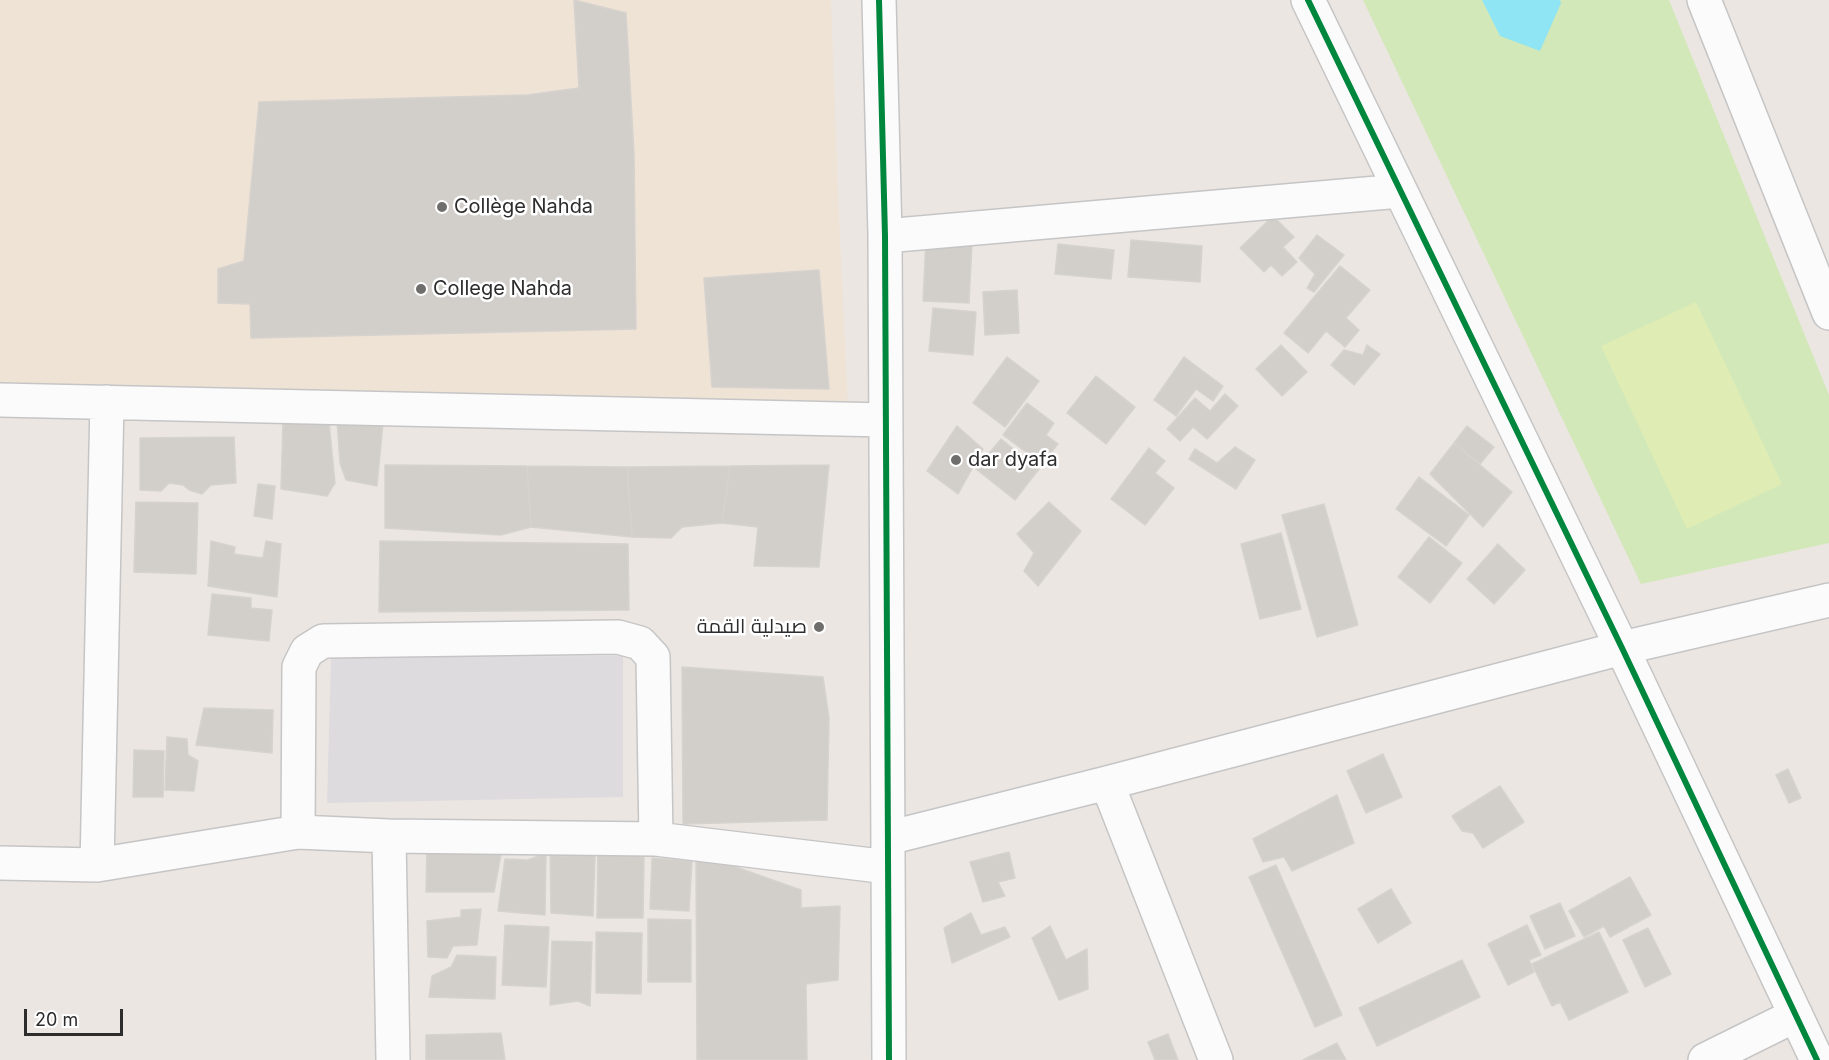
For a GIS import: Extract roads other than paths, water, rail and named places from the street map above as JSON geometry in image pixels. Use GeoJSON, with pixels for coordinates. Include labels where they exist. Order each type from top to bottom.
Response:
{"type":"FeatureCollection","features":[{"type":"Feature","properties":{"kind":"street"},"geometry":{"type":"LineString","coordinates":[[879,0],[885,236],[889,1060]]}},
{"type":"Feature","properties":{"kind":"street"},"geometry":{"type":"LineString","coordinates":[[1308,0],[1622,648],[1817,1060]]}},
{"type":"Feature","properties":{"kind":"street"},"geometry":{"type":"LineString","coordinates":[[1704,0],[1829,313]]}},
{"type":"Feature","properties":{"kind":"street"},"geometry":{"type":"LineString","coordinates":[[885,236],[1400,191]]}},
{"type":"Feature","properties":{"kind":"street"},"geometry":{"type":"LineString","coordinates":[[0,400],[885,420]]}},
{"type":"Feature","properties":{"kind":"street"},"geometry":{"type":"LineString","coordinates":[[97,865],[107,402]]}},
{"type":"Feature","properties":{"kind":"street"},"geometry":{"type":"LineString","coordinates":[[0,863],[97,865],[298,832],[388,836],[656,839],[888,853],[1107,783],[1622,648],[1829,600]]}},
{"type":"Feature","properties":{"kind":"street"},"geometry":{"type":"LineString","coordinates":[[298,832],[299,667],[307,651],[323,641],[618,637],[640,643],[653,657],[656,839]]}},
{"type":"Feature","properties":{"kind":"street"},"geometry":{"type":"LineString","coordinates":[[1107,783],[1216,1060]]}},
{"type":"Feature","properties":{"kind":"street"},"geometry":{"type":"LineString","coordinates":[[388,836],[393,1060]]}},
{"type":"Feature","properties":{"kind":"street"},"geometry":{"type":"LineString","coordinates":[[1705,1060],[1796,1016]]}},
{"type":"Feature","properties":{"kind":"water"},"geometry":{"type":"Polygon","coordinates":[[[1482,0],[1560,0],[1561,3],[1540,51],[1500,36],[1482,0]]]}},
{"type":"Feature","properties":{"kind":"place","name":"Collège Nahda"},"geometry":{"type":"Point","coordinates":[442,207]}},
{"type":"Feature","properties":{"kind":"place","name":"College Nahda"},"geometry":{"type":"Point","coordinates":[421,289]}},
{"type":"Feature","properties":{"kind":"place","name":"dar dyafa"},"geometry":{"type":"Point","coordinates":[956,460]}},
{"type":"Feature","properties":{"kind":"place","name":"صيدلية القمة"},"geometry":{"type":"Point","coordinates":[819,627]}}]}
